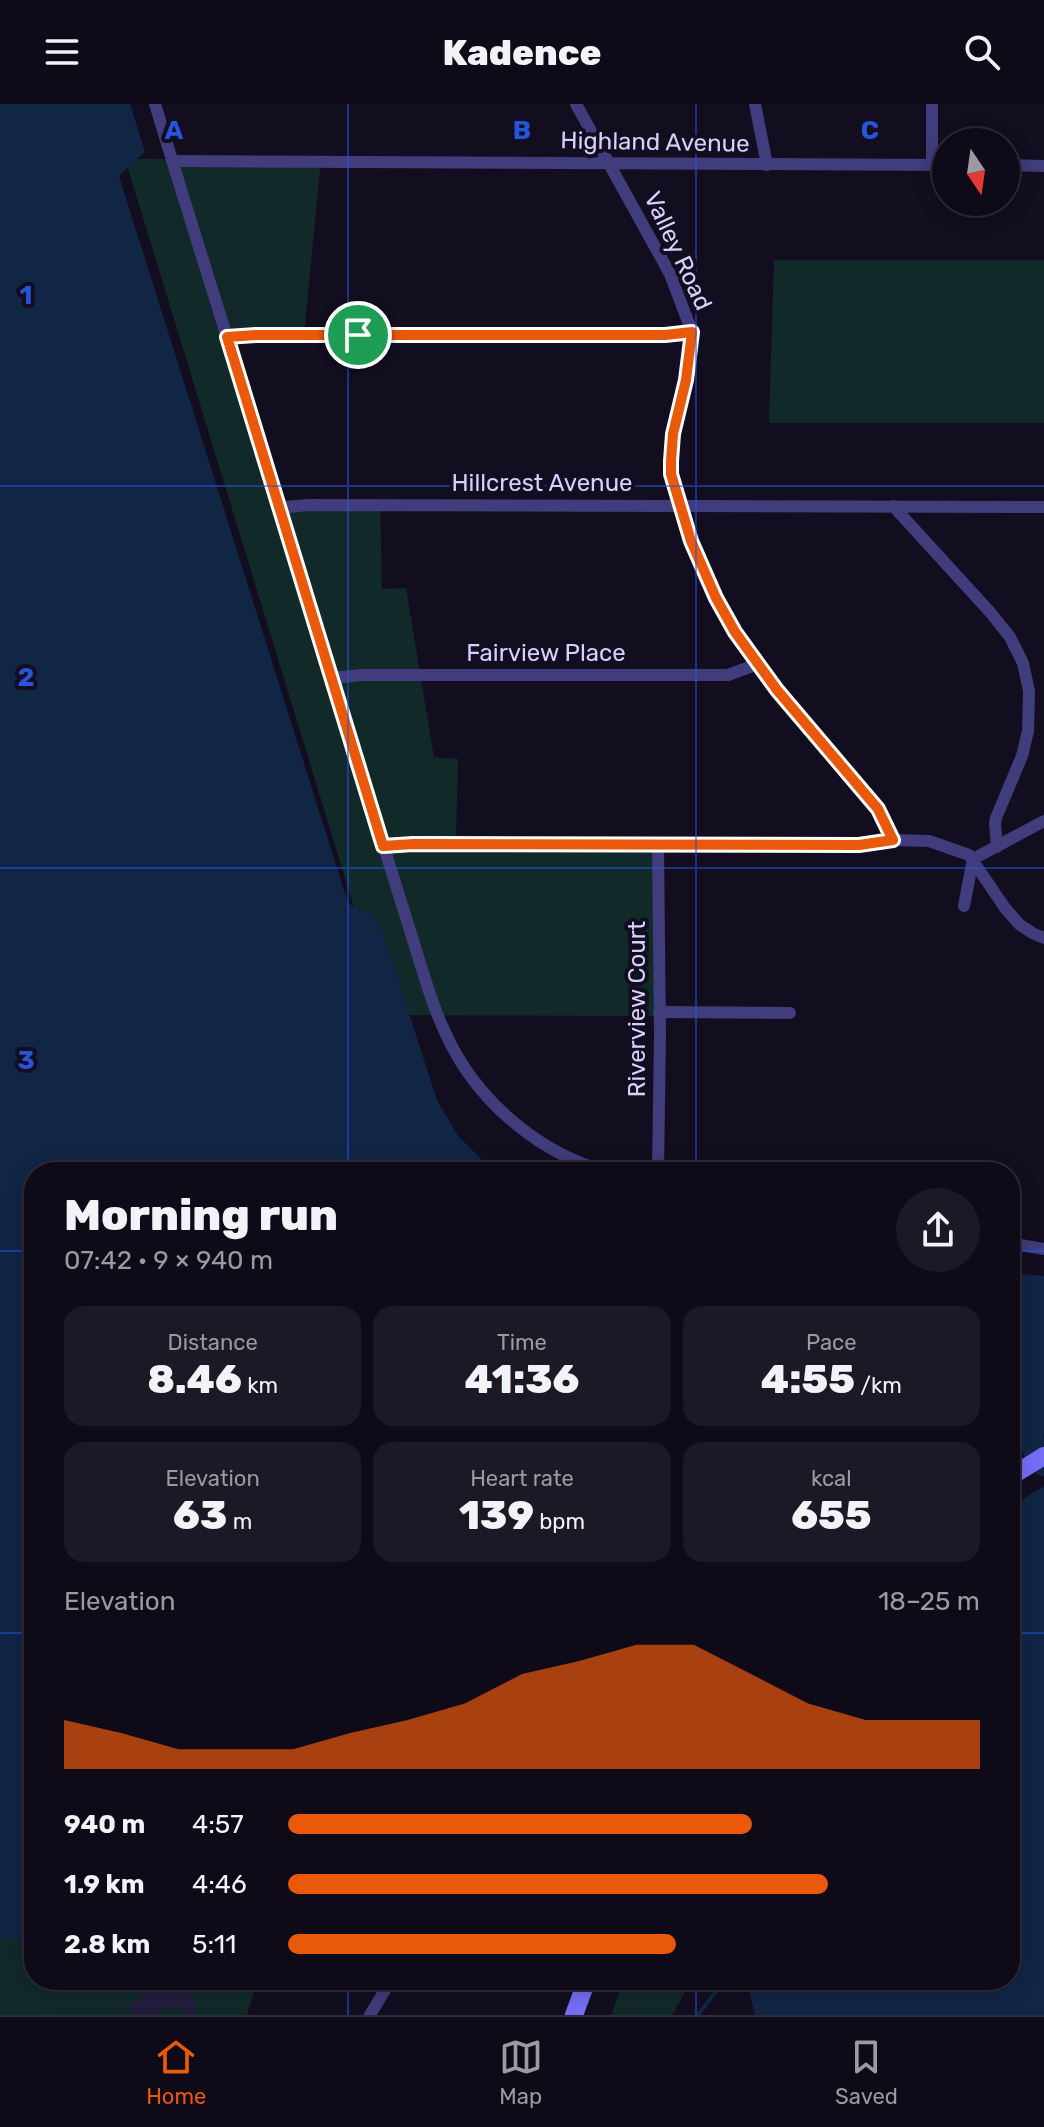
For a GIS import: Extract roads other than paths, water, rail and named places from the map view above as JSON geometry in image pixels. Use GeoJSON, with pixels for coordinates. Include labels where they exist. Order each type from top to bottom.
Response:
{"type":"FeatureCollection","features":[{"type":"Feature","properties":{"kind":"street"},"geometry":{"type":"LineString","coordinates":[[155,104],[436,1014],[465,1069],[497,1106],[535,1138],[579,1162]]}},
{"type":"Feature","properties":{"kind":"street","name":"Valley Road"},"geometry":{"type":"LineString","coordinates":[[576,104],[670,274],[692,332],[671,461],[671,474],[691,541],[735,632],[777,690],[878,809],[893,840]]}},
{"type":"Feature","properties":{"kind":"street"},"geometry":{"type":"LineString","coordinates":[[755,104],[767,165]]}},
{"type":"Feature","properties":{"kind":"street"},"geometry":{"type":"LineString","coordinates":[[932,104],[932,128]]}},
{"type":"Feature","properties":{"kind":"street","name":"Highland Avenue"},"geometry":{"type":"LineString","coordinates":[[172,161],[932,165]]}},
{"type":"Feature","properties":{"kind":"street"},"geometry":{"type":"LineString","coordinates":[[1020,165],[1044,166]]}},
{"type":"Feature","properties":{"kind":"street"},"geometry":{"type":"LineString","coordinates":[[227,337],[665,335],[692,332]]}},
{"type":"Feature","properties":{"kind":"street","name":"Hillcrest Avenue"},"geometry":{"type":"LineString","coordinates":[[280,508],[307,505],[1044,507]]}},
{"type":"Feature","properties":{"kind":"street"},"geometry":{"type":"LineString","coordinates":[[893,506],[990,612],[1010,637],[1023,663],[1029,691],[1028,731],[1022,756],[996,818],[997,847]]}},
{"type":"Feature","properties":{"kind":"street","name":"Fairview Place"},"geometry":{"type":"LineString","coordinates":[[332,678],[362,675],[728,675],[758,664]]}},
{"type":"Feature","properties":{"kind":"street"},"geometry":{"type":"LineString","coordinates":[[973,859],[1044,821]]}},
{"type":"Feature","properties":{"kind":"street"},"geometry":{"type":"LineString","coordinates":[[383,846],[859,845],[893,840],[929,841],[969,855],[1020,925],[1044,938]]}},
{"type":"Feature","properties":{"kind":"street","name":"Riverview Court"},"geometry":{"type":"LineString","coordinates":[[658,845],[658,1162]]}},
{"type":"Feature","properties":{"kind":"street"},"geometry":{"type":"LineString","coordinates":[[964,906],[973,859]]}},
{"type":"Feature","properties":{"kind":"street"},"geometry":{"type":"LineString","coordinates":[[659,1012],[790,1013]]}},
{"type":"Feature","properties":{"kind":"street"},"geometry":{"type":"LineString","coordinates":[[1020,1245],[1044,1249]]}},
{"type":"Feature","properties":{"kind":"street"},"geometry":{"type":"LineString","coordinates":[[370,2015],[385,1990]]}},
{"type":"Feature","properties":{"kind":"street"},"geometry":{"type":"LineString","coordinates":[[574,2015],[583,1990]]}},
{"type":"Feature","properties":{"kind":"water"},"geometry":{"type":"Polygon","coordinates":[[[0,104],[130,104],[145,152],[119,176],[348,903],[372,913],[385,939],[437,1100],[458,1136],[486,1162],[24,1162],[24,1939],[0,1939],[0,104]]]}},
{"type":"Feature","properties":{"kind":"water"},"geometry":{"type":"Polygon","coordinates":[[[1020,1274],[1044,1276],[1044,1435],[1020,1449],[1020,1274]]]}},
{"type":"Feature","properties":{"kind":"water"},"geometry":{"type":"Polygon","coordinates":[[[1044,1486],[1044,2015],[755,2015],[749,1990],[1020,1990],[1020,1501],[1044,1486]]]}},
{"type":"Feature","properties":{"kind":"waterway"},"geometry":{"type":"LineString","coordinates":[[1020,1427],[1044,1463]]}},
{"type":"Feature","properties":{"kind":"waterway"},"geometry":{"type":"LineString","coordinates":[[698,2015],[717,1990]]}}]}
